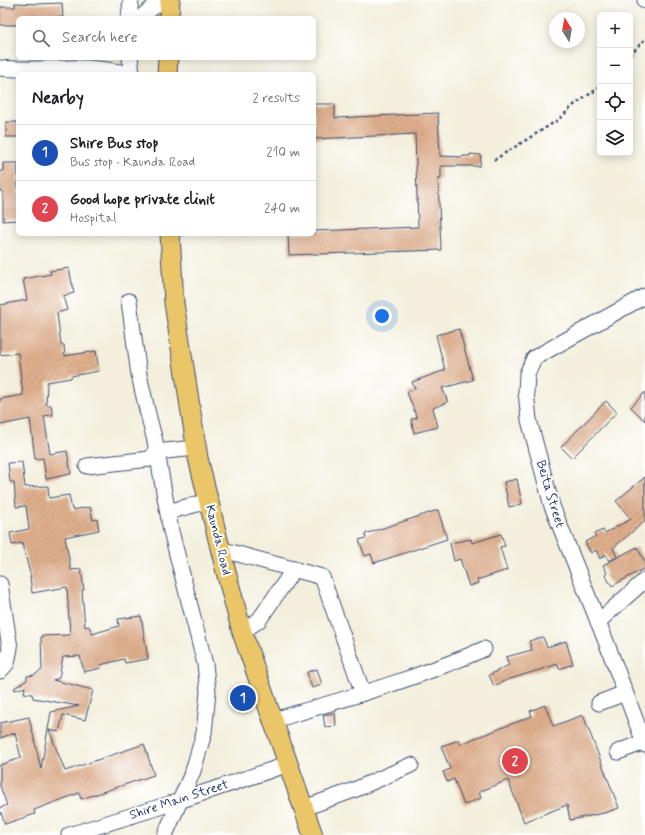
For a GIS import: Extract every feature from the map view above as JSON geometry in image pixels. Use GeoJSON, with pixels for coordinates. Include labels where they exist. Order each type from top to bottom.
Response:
{"type":"FeatureCollection","features":[{"type":"Feature","properties":{"kind":"main road"},"geometry":{"type":"LineString","coordinates":[[169,16],[170,0]]}},
{"type":"Feature","properties":{"kind":"main road"},"geometry":{"type":"LineString","coordinates":[[167,72],[168,60]]}},
{"type":"Feature","properties":{"kind":"main road","name":"Kaunda Road"},"geometry":{"type":"LineString","coordinates":[[170,236],[174,303],[196,448],[208,501],[242,632],[313,835]]}},
{"type":"Feature","properties":{"kind":"street"},"geometry":{"type":"LineString","coordinates":[[130,16],[131,0]]}},
{"type":"Feature","properties":{"kind":"street"},"geometry":{"type":"LineString","coordinates":[[142,16],[162,0]]}},
{"type":"Feature","properties":{"kind":"street"},"geometry":{"type":"LineString","coordinates":[[130,60],[131,72]]}},
{"type":"Feature","properties":{"kind":"street"},"geometry":{"type":"LineString","coordinates":[[0,68],[30,70],[86,68],[120,72]]}},
{"type":"Feature","properties":{"kind":"street","name":"Beita Street"},"geometry":{"type":"LineString","coordinates":[[645,296],[534,358],[527,374],[526,392],[529,420],[552,506],[645,744]]}},
{"type":"Feature","properties":{"kind":"street"},"geometry":{"type":"LineString","coordinates":[[129,301],[139,375],[171,531],[205,664],[208,692],[204,733],[193,771],[179,800],[165,835]]}},
{"type":"Feature","properties":{"kind":"street"},"geometry":{"type":"LineString","coordinates":[[87,466],[150,459],[156,452],[196,448]]}},
{"type":"Feature","properties":{"kind":"street"},"geometry":{"type":"LineString","coordinates":[[168,512],[208,501]]}},
{"type":"Feature","properties":{"kind":"street"},"geometry":{"type":"LineString","coordinates":[[220,549],[322,577],[363,693]]}},
{"type":"Feature","properties":{"kind":"street"},"geometry":{"type":"LineString","coordinates":[[242,632],[259,620],[294,569]]}},
{"type":"Feature","properties":{"kind":"street"},"geometry":{"type":"LineString","coordinates":[[598,622],[645,580]]}},
{"type":"Feature","properties":{"kind":"street"},"geometry":{"type":"LineString","coordinates":[[0,584],[10,648],[7,663],[0,671]]}},
{"type":"Feature","properties":{"kind":"street"},"geometry":{"type":"LineString","coordinates":[[274,720],[363,693],[448,664],[484,649]]}},
{"type":"Feature","properties":{"kind":"street"},"geometry":{"type":"LineString","coordinates":[[599,703],[625,692]]}},
{"type":"Feature","properties":{"kind":"street"},"geometry":{"type":"LineString","coordinates":[[618,752],[645,744]]}},
{"type":"Feature","properties":{"kind":"street","name":"Shire Main Street"},"geometry":{"type":"LineString","coordinates":[[69,835],[289,764]]}},
{"type":"Feature","properties":{"kind":"street"},"geometry":{"type":"LineString","coordinates":[[304,808],[354,790],[411,765]]}},
{"type":"Feature","properties":{"kind":"path"},"geometry":{"type":"LineString","coordinates":[[633,52],[645,39]]}},
{"type":"Feature","properties":{"kind":"path"},"geometry":{"type":"LineString","coordinates":[[494,160],[558,120],[574,105],[597,89]]}},
{"type":"Feature","properties":{"kind":"building"},"geometry":{"type":"Polygon","coordinates":[[[15,3],[62,3],[63,16],[16,16],[16,25],[0,25],[0,7],[15,7],[15,3]]]}},
{"type":"Feature","properties":{"kind":"building"},"geometry":{"type":"Polygon","coordinates":[[[316,104],[335,104],[335,118],[438,113],[440,156],[463,157],[470,156],[470,154],[481,155],[480,166],[441,166],[441,179],[438,179],[441,250],[289,255],[288,236],[316,236],[316,231],[418,227],[415,134],[316,139],[316,104]]]}},
{"type":"Feature","properties":{"kind":"building"},"geometry":{"type":"Polygon","coordinates":[[[6,122],[16,122],[16,137],[6,137],[6,122]]]}},
{"type":"Feature","properties":{"kind":"building"},"geometry":{"type":"Polygon","coordinates":[[[3,163],[16,163],[16,220],[3,221],[3,191],[0,191],[0,171],[3,171],[3,163]]]}},
{"type":"Feature","properties":{"kind":"building"},"geometry":{"type":"Polygon","coordinates":[[[69,268],[74,293],[63,296],[67,310],[57,313],[61,345],[64,345],[65,356],[96,351],[99,371],[47,382],[46,405],[51,405],[53,415],[44,416],[50,454],[67,451],[71,474],[46,479],[43,458],[35,459],[30,419],[0,425],[0,399],[23,395],[18,353],[0,355],[0,305],[27,300],[23,279],[51,274],[50,271],[69,268]]]}},
{"type":"Feature","properties":{"kind":"building"},"geometry":{"type":"Polygon","coordinates":[[[459,329],[473,380],[442,388],[448,402],[433,408],[438,427],[414,433],[411,419],[417,418],[407,392],[415,389],[412,382],[445,370],[436,335],[459,329]]]}},
{"type":"Feature","properties":{"kind":"building"},"geometry":{"type":"Polygon","coordinates":[[[645,392],[645,421],[631,407],[645,392]]]}},
{"type":"Feature","properties":{"kind":"building"},"geometry":{"type":"Polygon","coordinates":[[[606,401],[617,412],[572,458],[561,447],[606,401]]]}},
{"type":"Feature","properties":{"kind":"building"},"geometry":{"type":"Polygon","coordinates":[[[22,462],[25,487],[48,486],[49,498],[69,495],[72,510],[90,507],[93,520],[97,519],[99,530],[65,537],[71,570],[81,569],[84,590],[82,590],[85,627],[89,626],[92,634],[119,626],[118,619],[141,616],[148,659],[125,663],[124,659],[100,665],[101,668],[84,672],[80,656],[63,657],[59,678],[53,680],[93,690],[85,720],[63,715],[59,732],[49,730],[65,771],[144,744],[154,775],[81,799],[79,793],[34,810],[35,814],[5,824],[0,810],[0,808],[7,805],[0,786],[0,765],[21,758],[15,733],[0,738],[0,723],[29,717],[41,769],[51,712],[79,706],[33,698],[32,694],[24,693],[25,687],[15,690],[14,688],[27,680],[27,676],[34,675],[42,670],[41,636],[70,635],[67,587],[32,593],[31,577],[22,543],[12,545],[10,533],[29,529],[26,506],[16,507],[14,482],[10,482],[8,463],[22,462]]]}},
{"type":"Feature","properties":{"kind":"building"},"geometry":{"type":"Polygon","coordinates":[[[645,477],[645,521],[613,548],[617,557],[609,561],[605,554],[600,559],[596,550],[591,553],[585,542],[596,536],[594,534],[603,530],[605,533],[631,519],[616,501],[645,477]]]}},
{"type":"Feature","properties":{"kind":"building"},"geometry":{"type":"Polygon","coordinates":[[[517,479],[522,504],[509,507],[504,482],[517,479]]]}},
{"type":"Feature","properties":{"kind":"building"},"geometry":{"type":"Polygon","coordinates":[[[438,510],[447,539],[374,563],[371,554],[365,556],[359,540],[366,538],[365,534],[438,510]]]}},
{"type":"Feature","properties":{"kind":"building"},"geometry":{"type":"Polygon","coordinates":[[[501,534],[505,546],[500,547],[507,570],[477,580],[478,583],[469,586],[460,559],[454,561],[450,543],[471,539],[472,543],[501,534]]]}},
{"type":"Feature","properties":{"kind":"building"},"geometry":{"type":"Polygon","coordinates":[[[637,547],[645,562],[645,568],[612,586],[605,575],[607,573],[603,565],[637,547]]]}},
{"type":"Feature","properties":{"kind":"building"},"geometry":{"type":"Polygon","coordinates":[[[543,637],[547,647],[566,641],[573,664],[559,669],[558,664],[507,680],[494,686],[489,675],[509,665],[506,657],[532,650],[529,641],[543,637]]]}},
{"type":"Feature","properties":{"kind":"building"},"geometry":{"type":"Polygon","coordinates":[[[317,669],[322,685],[312,688],[307,672],[317,669]]]}},
{"type":"Feature","properties":{"kind":"building"},"geometry":{"type":"Polygon","coordinates":[[[545,705],[553,726],[583,715],[619,808],[604,813],[570,820],[567,805],[524,822],[508,780],[479,792],[481,798],[464,805],[454,779],[447,782],[443,772],[450,769],[441,746],[459,740],[460,744],[532,716],[530,711],[545,705]]]}},
{"type":"Feature","properties":{"kind":"building"},"geometry":{"type":"Polygon","coordinates":[[[335,713],[336,726],[325,727],[323,715],[335,713]]]}},
{"type":"Feature","properties":{"kind":"place","name":"Shire Bus stop"},"geometry":{"type":"Point","coordinates":[243,698]}},
{"type":"Feature","properties":{"kind":"place","name":"Good hope private clinit"},"geometry":{"type":"Point","coordinates":[515,761]}}]}
